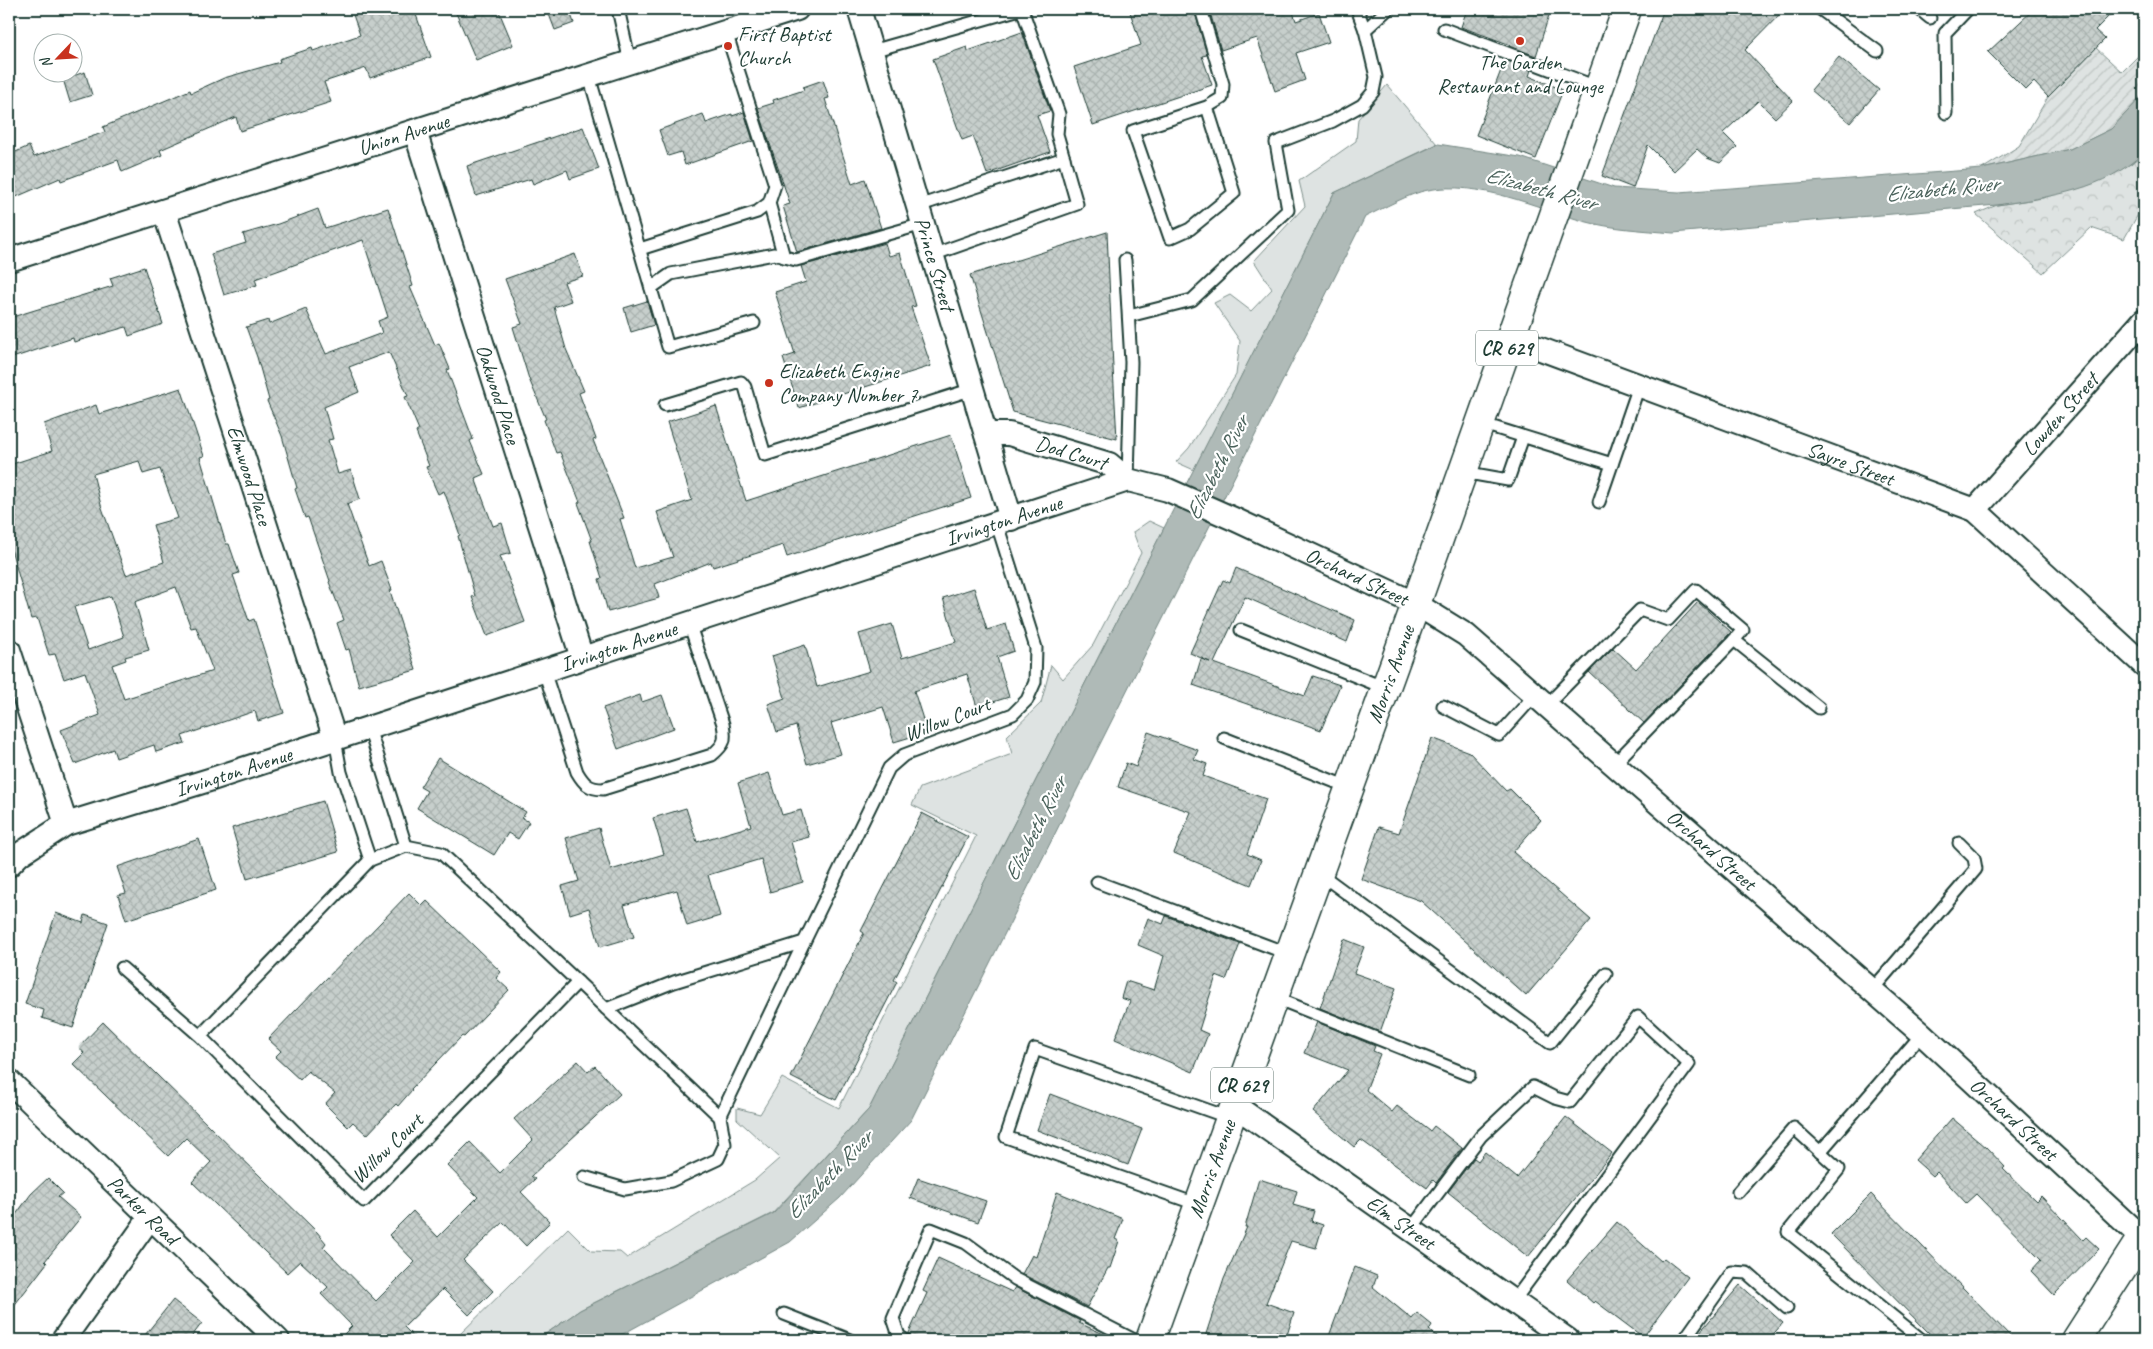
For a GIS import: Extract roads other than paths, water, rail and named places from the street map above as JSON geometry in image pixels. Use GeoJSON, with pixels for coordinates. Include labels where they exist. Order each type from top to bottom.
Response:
{"type":"FeatureCollection","features":[{"type":"Feature","properties":{"kind":"main road","name":"Morris Avenue"},"geometry":{"type":"LineString","coordinates":[[1150,1340],[1348,787],[1416,604],[1627,9]]}},
{"type":"Feature","properties":{"kind":"main road"},"geometry":{"type":"LineString","coordinates":[[2076,1340],[2144,1238]]}},
{"type":"Feature","properties":{"kind":"street","name":"Union Avenue"},"geometry":{"type":"LineString","coordinates":[[9,260],[726,32],[754,15],[797,9]]}},
{"type":"Feature","properties":{"kind":"street","name":"Prince Street"},"geometry":{"type":"LineString","coordinates":[[859,9],[986,434],[1004,522]]}},
{"type":"Feature","properties":{"kind":"street","name":"Oakwood Place"},"geometry":{"type":"LineString","coordinates":[[415,131],[582,658]]}},
{"type":"Feature","properties":{"kind":"street","name":"Elmwood Place"},"geometry":{"type":"LineString","coordinates":[[164,210],[335,739]]}},
{"type":"Feature","properties":{"kind":"street","name":"Lowden Street"},"geometry":{"type":"LineString","coordinates":[[1975,510],[2144,320]]}},
{"type":"Feature","properties":{"kind":"street","name":"Sayre Street"},"geometry":{"type":"LineString","coordinates":[[1511,338],[1975,510],[2144,665]]}},
{"type":"Feature","properties":{"kind":"street","name":"Dod Court"},"geometry":{"type":"LineString","coordinates":[[986,434],[1009,434],[1109,464],[1128,480]]}},
{"type":"Feature","properties":{"kind":"street","name":"Irvington Avenue"},"geometry":{"type":"LineString","coordinates":[[9,865],[20,854],[66,824],[369,728],[1128,480]]}},
{"type":"Feature","properties":{"kind":"street","name":"Orchard Street"},"geometry":{"type":"LineString","coordinates":[[1128,480],[1168,490],[1236,520],[1416,604],[1466,634],[1922,1034],[2144,1238]]}},
{"type":"Feature","properties":{"kind":"street"},"geometry":{"type":"LineString","coordinates":[[9,650],[66,824]]}},
{"type":"Feature","properties":{"kind":"street","name":"Parker Road"},"geometry":{"type":"LineString","coordinates":[[9,1081],[278,1340]]}},
{"type":"Feature","properties":{"kind":"street","name":"Elm Street"},"geometry":{"type":"LineString","coordinates":[[1232,1111],[1411,1230],[1568,1340]]}},
{"type":"Feature","properties":{"kind":"street"},"geometry":{"type":"LineString","coordinates":[[62,1340],[150,1218]]}},
{"type":"Feature","properties":{"kind":"lane"},"geometry":{"type":"LineString","coordinates":[[618,9],[630,62]]}},
{"type":"Feature","properties":{"kind":"lane"},"geometry":{"type":"LineString","coordinates":[[872,51],[1021,9],[1059,114],[1057,134],[1077,204],[932,255]]}},
{"type":"Feature","properties":{"kind":"lane"},"geometry":{"type":"LineString","coordinates":[[1201,9],[1223,84],[1222,98],[1207,107],[1133,131],[1170,238],[1190,229],[1234,193],[1207,107]]}},
{"type":"Feature","properties":{"kind":"lane"},"geometry":{"type":"LineString","coordinates":[[1128,316],[1192,300],[1288,210],[1276,143],[1333,121],[1362,106],[1373,92],[1376,78],[1365,30],[1357,9]]}},
{"type":"Feature","properties":{"kind":"lane"},"geometry":{"type":"LineString","coordinates":[[1365,30],[1388,9]]}},
{"type":"Feature","properties":{"kind":"lane"},"geometry":{"type":"LineString","coordinates":[[1820,9],[1876,51]]}},
{"type":"Feature","properties":{"kind":"lane"},"geometry":{"type":"LineString","coordinates":[[1919,9],[1930,18]]}},
{"type":"Feature","properties":{"kind":"lane"},"geometry":{"type":"LineString","coordinates":[[1946,113],[1945,33],[1968,9]]}},
{"type":"Feature","properties":{"kind":"lane"},"geometry":{"type":"LineString","coordinates":[[1444,29],[1599,88]]}},
{"type":"Feature","properties":{"kind":"lane"},"geometry":{"type":"LineString","coordinates":[[640,249],[757,212],[769,204],[776,185],[726,32]]}},
{"type":"Feature","properties":{"kind":"lane"},"geometry":{"type":"LineString","coordinates":[[589,76],[668,347],[754,323]]}},
{"type":"Feature","properties":{"kind":"lane"},"geometry":{"type":"LineString","coordinates":[[651,288],[671,274],[774,254],[796,260],[921,215],[1064,158]]}},
{"type":"Feature","properties":{"kind":"lane"},"geometry":{"type":"LineString","coordinates":[[769,204],[784,256]]}},
{"type":"Feature","properties":{"kind":"lane"},"geometry":{"type":"LineString","coordinates":[[1126,260],[1131,362],[1128,480]]}},
{"type":"Feature","properties":{"kind":"lane"},"geometry":{"type":"LineString","coordinates":[[665,405],[741,382],[745,386],[765,456],[973,389]]}},
{"type":"Feature","properties":{"kind":"lane"},"geometry":{"type":"LineString","coordinates":[[1600,502],[1639,386]]}},
{"type":"Feature","properties":{"kind":"lane"},"geometry":{"type":"LineString","coordinates":[[1480,423],[1612,464]]}},
{"type":"Feature","properties":{"kind":"lane"},"geometry":{"type":"LineString","coordinates":[[1463,472],[1508,480],[1523,437]]}},
{"type":"Feature","properties":{"kind":"lane","name":"Willow Court"},"geometry":{"type":"LineString","coordinates":[[720,1117],[889,768],[904,755],[1014,714],[1027,700],[1035,682],[1036,648],[1004,522]]}},
{"type":"Feature","properties":{"kind":"lane"},"geometry":{"type":"LineString","coordinates":[[1443,706],[1499,735],[1541,700],[1640,610],[1668,620],[1696,590],[1743,630],[1614,764]]}},
{"type":"Feature","properties":{"kind":"lane"},"geometry":{"type":"LineString","coordinates":[[544,670],[576,772],[584,784],[593,789],[603,788],[712,754],[721,748],[726,737],[689,623]]}},
{"type":"Feature","properties":{"kind":"lane"},"geometry":{"type":"LineString","coordinates":[[1241,630],[1385,688]]}},
{"type":"Feature","properties":{"kind":"lane"},"geometry":{"type":"LineString","coordinates":[[1734,640],[1819,708]]}},
{"type":"Feature","properties":{"kind":"lane"},"geometry":{"type":"LineString","coordinates":[[369,728],[406,846]]}},
{"type":"Feature","properties":{"kind":"lane"},"geometry":{"type":"LineString","coordinates":[[1224,738],[1348,787]]}},
{"type":"Feature","properties":{"kind":"lane"},"geometry":{"type":"LineString","coordinates":[[335,739],[341,772],[370,860]]}},
{"type":"Feature","properties":{"kind":"lane"},"geometry":{"type":"LineString","coordinates":[[1872,990],[1976,869],[1974,858],[1958,843]]}},
{"type":"Feature","properties":{"kind":"lane"},"geometry":{"type":"LineString","coordinates":[[200,1036],[370,860],[406,846],[442,853],[720,1117],[725,1144],[718,1159],[671,1181],[625,1189],[584,1177]]}},
{"type":"Feature","properties":{"kind":"lane"},"geometry":{"type":"LineString","coordinates":[[1318,873],[1550,1043],[1606,974]]}},
{"type":"Feature","properties":{"kind":"lane"},"geometry":{"type":"LineString","coordinates":[[1097,882],[1288,954]]}},
{"type":"Feature","properties":{"kind":"lane"},"geometry":{"type":"LineString","coordinates":[[606,1009],[674,982],[804,942]]}},
{"type":"Feature","properties":{"kind":"lane","name":"Willow Court"},"geometry":{"type":"LineString","coordinates":[[122,968],[200,1036],[364,1201],[578,982]]}},
{"type":"Feature","properties":{"kind":"lane"},"geometry":{"type":"LineString","coordinates":[[1273,997],[1469,1075]]}},
{"type":"Feature","properties":{"kind":"lane"},"geometry":{"type":"LineString","coordinates":[[1411,1230],[1481,1136],[1533,1086],[1555,1098],[1570,1102],[1638,1017],[1689,1064],[1513,1302]]}},
{"type":"Feature","properties":{"kind":"lane"},"geometry":{"type":"LineString","coordinates":[[1820,1152],[1922,1034]]}},
{"type":"Feature","properties":{"kind":"lane"},"geometry":{"type":"LineString","coordinates":[[1199,1205],[1006,1137],[1035,1049],[1232,1111]]}},
{"type":"Feature","properties":{"kind":"lane"},"geometry":{"type":"LineString","coordinates":[[1738,1192],[1794,1128],[1840,1169],[1788,1232],[1922,1340]]}},
{"type":"Feature","properties":{"kind":"lane"},"geometry":{"type":"LineString","coordinates":[[906,1340],[899,1336],[893,1318],[931,1229],[966,1243],[1014,1279],[1134,1340]]}},
{"type":"Feature","properties":{"kind":"lane"},"geometry":{"type":"LineString","coordinates":[[1684,1340],[1732,1272],[1747,1274],[1787,1308]]}},
{"type":"Feature","properties":{"kind":"lane"},"geometry":{"type":"LineString","coordinates":[[784,1314],[850,1340]]}},
{"type":"Feature","properties":{"kind":"water","name":"Elizabeth River"},"geometry":{"type":"Polygon","coordinates":[[[2144,94],[2144,152],[2129,165],[2112,175],[2076,190],[2017,202],[1673,233],[1594,224],[1506,196],[1467,189],[1447,188],[1413,194],[1365,217],[911,1120],[840,1198],[790,1242],[612,1340],[537,1340],[580,1310],[774,1213],[869,1109],[1334,193],[1438,144],[1520,157],[1614,188],[1679,192],[1982,169],[2070,149],[2111,129],[2144,94]]]}},
{"type":"Feature","properties":{"kind":"place","name":"The Garden Restaurant and Lounge"},"geometry":{"type":"Point","coordinates":[1520,41]}},
{"type":"Feature","properties":{"kind":"place","name":"First Baptist Church"},"geometry":{"type":"Point","coordinates":[728,46]}},
{"type":"Feature","properties":{"kind":"place","name":"Elizabeth Engine Company Number 7"},"geometry":{"type":"Point","coordinates":[769,383]}}]}
